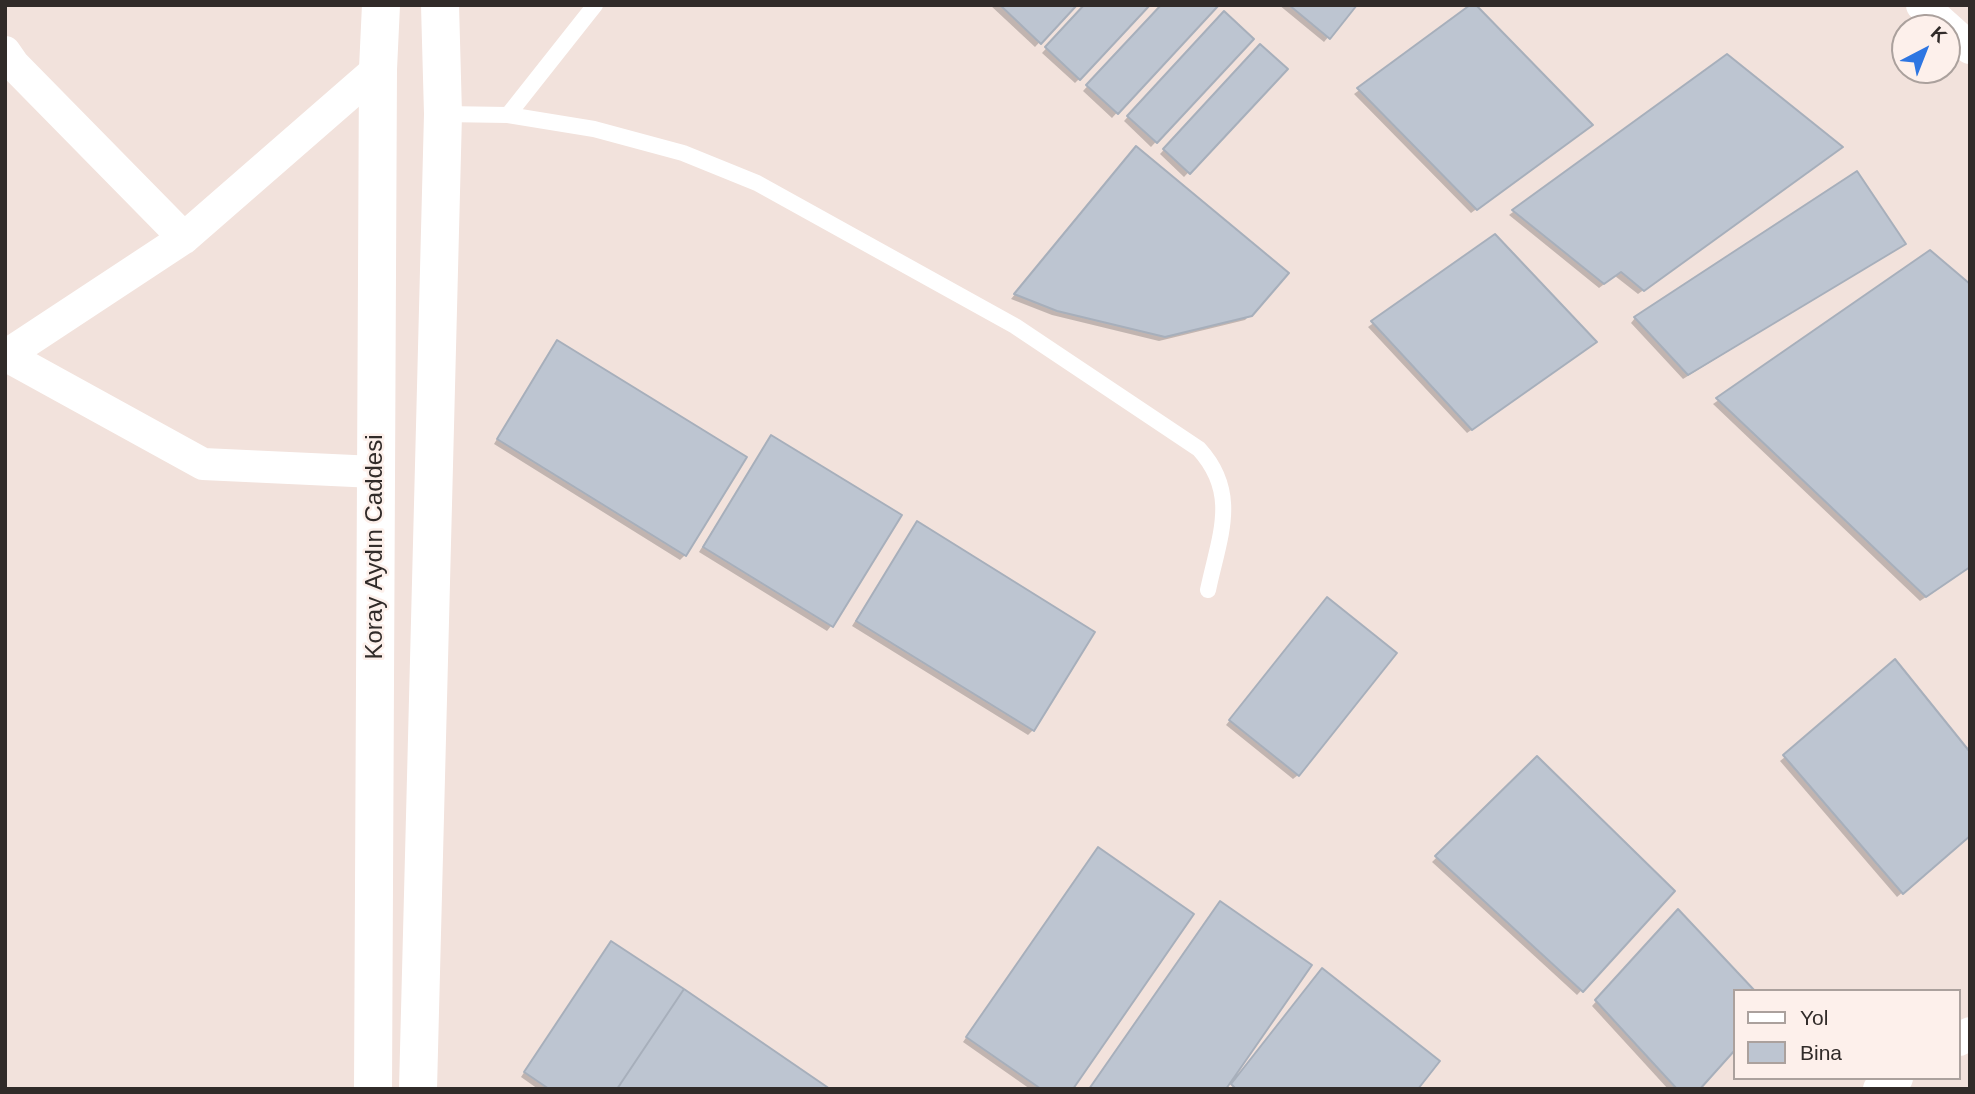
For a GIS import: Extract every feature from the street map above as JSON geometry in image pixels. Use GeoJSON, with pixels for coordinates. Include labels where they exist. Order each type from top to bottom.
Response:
{"type":"FeatureCollection","features":[{"type":"Feature","properties":{"kind":"main road","name":"Koray Aydın Caddesi"},"geometry":{"type":"LineString","coordinates":[[373,1089],[375,472],[378,69],[381,5]]}},
{"type":"Feature","properties":{"kind":"main road"},"geometry":{"type":"LineString","coordinates":[[418,1089],[443,114],[440,5]]}},
{"type":"Feature","properties":{"kind":"street"},"geometry":{"type":"LineString","coordinates":[[1922,5],[1970,48]]}},
{"type":"Feature","properties":{"kind":"street"},"geometry":{"type":"LineString","coordinates":[[5,52],[14,65],[184,238]]}},
{"type":"Feature","properties":{"kind":"street"},"geometry":{"type":"LineString","coordinates":[[375,472],[203,464],[6,355],[184,238],[378,69]]}},
{"type":"Feature","properties":{"kind":"lane"},"geometry":{"type":"LineString","coordinates":[[508,115],[596,5]]}},
{"type":"Feature","properties":{"kind":"lane"},"geometry":{"type":"LineString","coordinates":[[443,114],[508,115],[594,129],[683,153],[757,183],[1015,326],[1199,449],[1211,462],[1224,495],[1224,511],[1208,590]]}},
{"type":"Feature","properties":{"kind":"building"},"geometry":{"type":"Polygon","coordinates":[[[1000,5],[1077,5],[1041,44],[1000,5]]]}},
{"type":"Feature","properties":{"kind":"building"},"geometry":{"type":"Polygon","coordinates":[[[1084,5],[1150,5],[1080,80],[1045,47],[1084,5]]]}},
{"type":"Feature","properties":{"kind":"building"},"geometry":{"type":"Polygon","coordinates":[[[1161,5],[1219,5],[1118,114],[1086,85],[1161,5]]]}},
{"type":"Feature","properties":{"kind":"building"},"geometry":{"type":"Polygon","coordinates":[[[1289,5],[1357,5],[1330,39],[1289,5]]]}},
{"type":"Feature","properties":{"kind":"building"},"geometry":{"type":"Polygon","coordinates":[[[1470,5],[1476,5],[1593,125],[1477,210],[1357,88],[1470,5]]]}},
{"type":"Feature","properties":{"kind":"building"},"geometry":{"type":"Polygon","coordinates":[[[1224,11],[1254,39],[1157,143],[1127,116],[1224,11]]]}},
{"type":"Feature","properties":{"kind":"building"},"geometry":{"type":"Polygon","coordinates":[[[1260,44],[1288,69],[1190,174],[1163,149],[1260,44]]]}},
{"type":"Feature","properties":{"kind":"building"},"geometry":{"type":"Polygon","coordinates":[[[1727,54],[1843,147],[1644,291],[1621,272],[1604,284],[1512,210],[1727,54]]]}},
{"type":"Feature","properties":{"kind":"building"},"geometry":{"type":"Polygon","coordinates":[[[1136,146],[1289,273],[1252,316],[1165,337],[1057,311],[1014,294],[1136,146]]]}},
{"type":"Feature","properties":{"kind":"building"},"geometry":{"type":"Polygon","coordinates":[[[1857,171],[1906,244],[1688,375],[1634,317],[1857,171]]]}},
{"type":"Feature","properties":{"kind":"building"},"geometry":{"type":"Polygon","coordinates":[[[1495,234],[1597,342],[1472,430],[1371,321],[1495,234]]]}},
{"type":"Feature","properties":{"kind":"building"},"geometry":{"type":"Polygon","coordinates":[[[1930,250],[1970,284],[1970,567],[1926,597],[1716,398],[1930,250]]]}},
{"type":"Feature","properties":{"kind":"building"},"geometry":{"type":"Polygon","coordinates":[[[557,340],[747,457],[686,556],[497,439],[557,340]]]}},
{"type":"Feature","properties":{"kind":"building"},"geometry":{"type":"Polygon","coordinates":[[[771,435],[902,515],[833,627],[703,547],[771,435]]]}},
{"type":"Feature","properties":{"kind":"building"},"geometry":{"type":"Polygon","coordinates":[[[917,521],[1095,632],[1034,731],[856,621],[917,521]]]}},
{"type":"Feature","properties":{"kind":"building"},"geometry":{"type":"Polygon","coordinates":[[[1327,597],[1397,653],[1299,776],[1229,720],[1327,597]]]}},
{"type":"Feature","properties":{"kind":"building"},"geometry":{"type":"Polygon","coordinates":[[[1895,659],[1970,752],[1970,836],[1903,894],[1783,755],[1895,659]]]}},
{"type":"Feature","properties":{"kind":"building"},"geometry":{"type":"Polygon","coordinates":[[[1537,756],[1675,891],[1583,992],[1435,856],[1537,756]]]}},
{"type":"Feature","properties":{"kind":"building"},"geometry":{"type":"Polygon","coordinates":[[[1098,847],[1194,914],[1073,1089],[1041,1089],[966,1037],[1098,847]]]}},
{"type":"Feature","properties":{"kind":"building"},"geometry":{"type":"Polygon","coordinates":[[[1220,901],[1312,965],[1226,1089],[1089,1089],[1220,901]]]}},
{"type":"Feature","properties":{"kind":"building"},"geometry":{"type":"Polygon","coordinates":[[[1678,909],[1753,989],[1734,989],[1734,1051],[1700,1089],[1677,1089],[1595,1000],[1678,909]]]}},
{"type":"Feature","properties":{"kind":"building"},"geometry":{"type":"Polygon","coordinates":[[[611,941],[684,989],[617,1089],[549,1089],[524,1072],[611,941]]]}},
{"type":"Feature","properties":{"kind":"building"},"geometry":{"type":"Polygon","coordinates":[[[1322,968],[1440,1061],[1418,1089],[1236,1089],[1231,1084],[1322,968]]]}},
{"type":"Feature","properties":{"kind":"building"},"geometry":{"type":"Polygon","coordinates":[[[684,989],[830,1089],[617,1089],[684,989]]]}}]}
